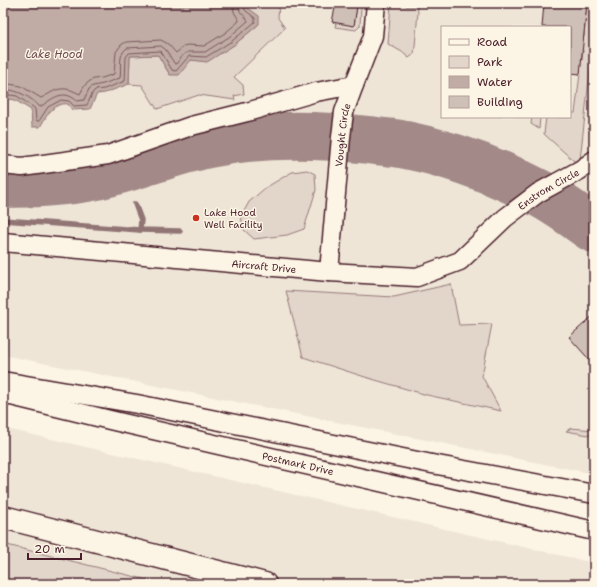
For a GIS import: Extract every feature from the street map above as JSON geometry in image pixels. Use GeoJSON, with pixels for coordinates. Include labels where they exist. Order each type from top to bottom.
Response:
{"type":"FeatureCollection","features":[{"type":"Feature","properties":{"kind":"main road"},"geometry":{"type":"LineString","coordinates":[[3,517],[265,584]]}},
{"type":"Feature","properties":{"kind":"main road"},"geometry":{"type":"LineString","coordinates":[[124,548],[215,584]]}},
{"type":"Feature","properties":{"kind":"street","name":"Vought Circle"},"geometry":{"type":"LineString","coordinates":[[329,272],[344,112],[373,36],[376,3]]}},
{"type":"Feature","properties":{"kind":"street"},"geometry":{"type":"LineString","coordinates":[[3,165],[22,167],[108,155],[191,126],[316,92],[354,85]]}},
{"type":"Feature","properties":{"kind":"street","name":"Enstrom Circle"},"geometry":{"type":"LineString","coordinates":[[505,218],[538,193],[580,170],[594,160]]}},
{"type":"Feature","properties":{"kind":"street","name":"Aircraft Drive"},"geometry":{"type":"LineString","coordinates":[[3,242],[329,272],[417,277],[460,261],[505,218]]}},
{"type":"Feature","properties":{"kind":"street"},"geometry":{"type":"LineString","coordinates":[[3,382],[137,404],[432,464],[594,494]]}},
{"type":"Feature","properties":{"kind":"street","name":"Postmark Drive"},"geometry":{"type":"LineString","coordinates":[[3,394],[114,421],[594,531]]}},
{"type":"Feature","properties":{"kind":"shaded area"},"geometry":{"type":"Polygon","coordinates":[[[3,3],[594,3],[594,474],[3,355],[3,3]]]}},
{"type":"Feature","properties":{"kind":"shaded area"},"geometry":{"type":"Polygon","coordinates":[[[3,428],[594,563],[594,584],[3,584],[3,428]]]}},
{"type":"Feature","properties":{"kind":"green space"},"geometry":{"type":"Polygon","coordinates":[[[248,3],[279,3],[278,18],[285,28],[234,77],[243,85],[244,94],[234,96],[235,100],[199,95],[157,109],[142,85],[129,84],[130,56],[158,55],[170,75],[191,60],[207,61],[234,45],[259,24],[248,8],[248,3]]]}},
{"type":"Feature","properties":{"kind":"green space"},"geometry":{"type":"Polygon","coordinates":[[[339,3],[361,3],[360,26],[356,30],[335,27],[336,22],[354,25],[357,6],[339,3]]]}},
{"type":"Feature","properties":{"kind":"green space"},"geometry":{"type":"Polygon","coordinates":[[[391,3],[406,3],[406,6],[417,6],[418,12],[414,54],[409,58],[388,44],[391,3]]]}},
{"type":"Feature","properties":{"kind":"green space"},"geometry":{"type":"Polygon","coordinates":[[[587,3],[594,3],[594,35],[580,160],[578,162],[574,161],[544,134],[546,118],[571,118],[571,113],[575,113],[583,50],[571,49],[571,36],[584,37],[587,3]]]}},
{"type":"Feature","properties":{"kind":"green space"},"geometry":{"type":"Polygon","coordinates":[[[532,118],[540,118],[539,129],[531,124],[532,118]]]}},
{"type":"Feature","properties":{"kind":"green space"},"geometry":{"type":"Polygon","coordinates":[[[307,170],[315,174],[316,190],[304,229],[287,235],[254,239],[244,230],[241,217],[249,202],[265,188],[292,172],[307,170]]]}},
{"type":"Feature","properties":{"kind":"green space"},"geometry":{"type":"Polygon","coordinates":[[[451,284],[459,325],[492,324],[482,376],[501,411],[427,395],[303,357],[286,291],[394,297],[451,284]]]}},
{"type":"Feature","properties":{"kind":"green space"},"geometry":{"type":"Polygon","coordinates":[[[571,428],[594,430],[594,436],[566,431],[571,428]]]}},
{"type":"Feature","properties":{"kind":"green space"},"geometry":{"type":"Polygon","coordinates":[[[3,544],[144,579],[163,584],[3,584],[3,544]]]}},
{"type":"Feature","properties":{"kind":"water","name":"Lake Hood"},"geometry":{"type":"Polygon","coordinates":[[[3,3],[248,3],[248,8],[259,16],[259,24],[234,45],[207,62],[191,60],[179,75],[170,75],[158,55],[130,56],[129,84],[105,93],[97,94],[90,109],[72,110],[68,104],[58,105],[51,111],[40,127],[32,127],[31,110],[15,100],[3,98],[3,3]]]}},
{"type":"Feature","properties":{"kind":"building"},"geometry":{"type":"Polygon","coordinates":[[[336,3],[357,6],[354,26],[332,22],[336,3]]]}},
{"type":"Feature","properties":{"kind":"building"},"geometry":{"type":"Polygon","coordinates":[[[544,3],[587,3],[580,74],[571,73],[571,26],[542,26],[544,3]]]}},
{"type":"Feature","properties":{"kind":"building"},"geometry":{"type":"Polygon","coordinates":[[[594,315],[594,365],[569,337],[594,315]]]}},
{"type":"Feature","properties":{"kind":"waterway"},"geometry":{"type":"LineString","coordinates":[[135,204],[141,220],[140,230]]}},
{"type":"Feature","properties":{"kind":"waterway"},"geometry":{"type":"LineString","coordinates":[[3,220],[140,230],[180,231]]}},
{"type":"Feature","properties":{"kind":"taxiway"},"geometry":{"type":"LineString","coordinates":[[3,184],[48,183],[92,177],[122,170],[194,147],[229,140],[269,136],[349,138],[401,144],[440,153],[473,164],[506,177],[544,196],[566,209],[594,229]]}},
{"type":"Feature","properties":{"kind":"place","name":"Lake Hood Well Facility"},"geometry":{"type":"Point","coordinates":[196,218]}}]}
